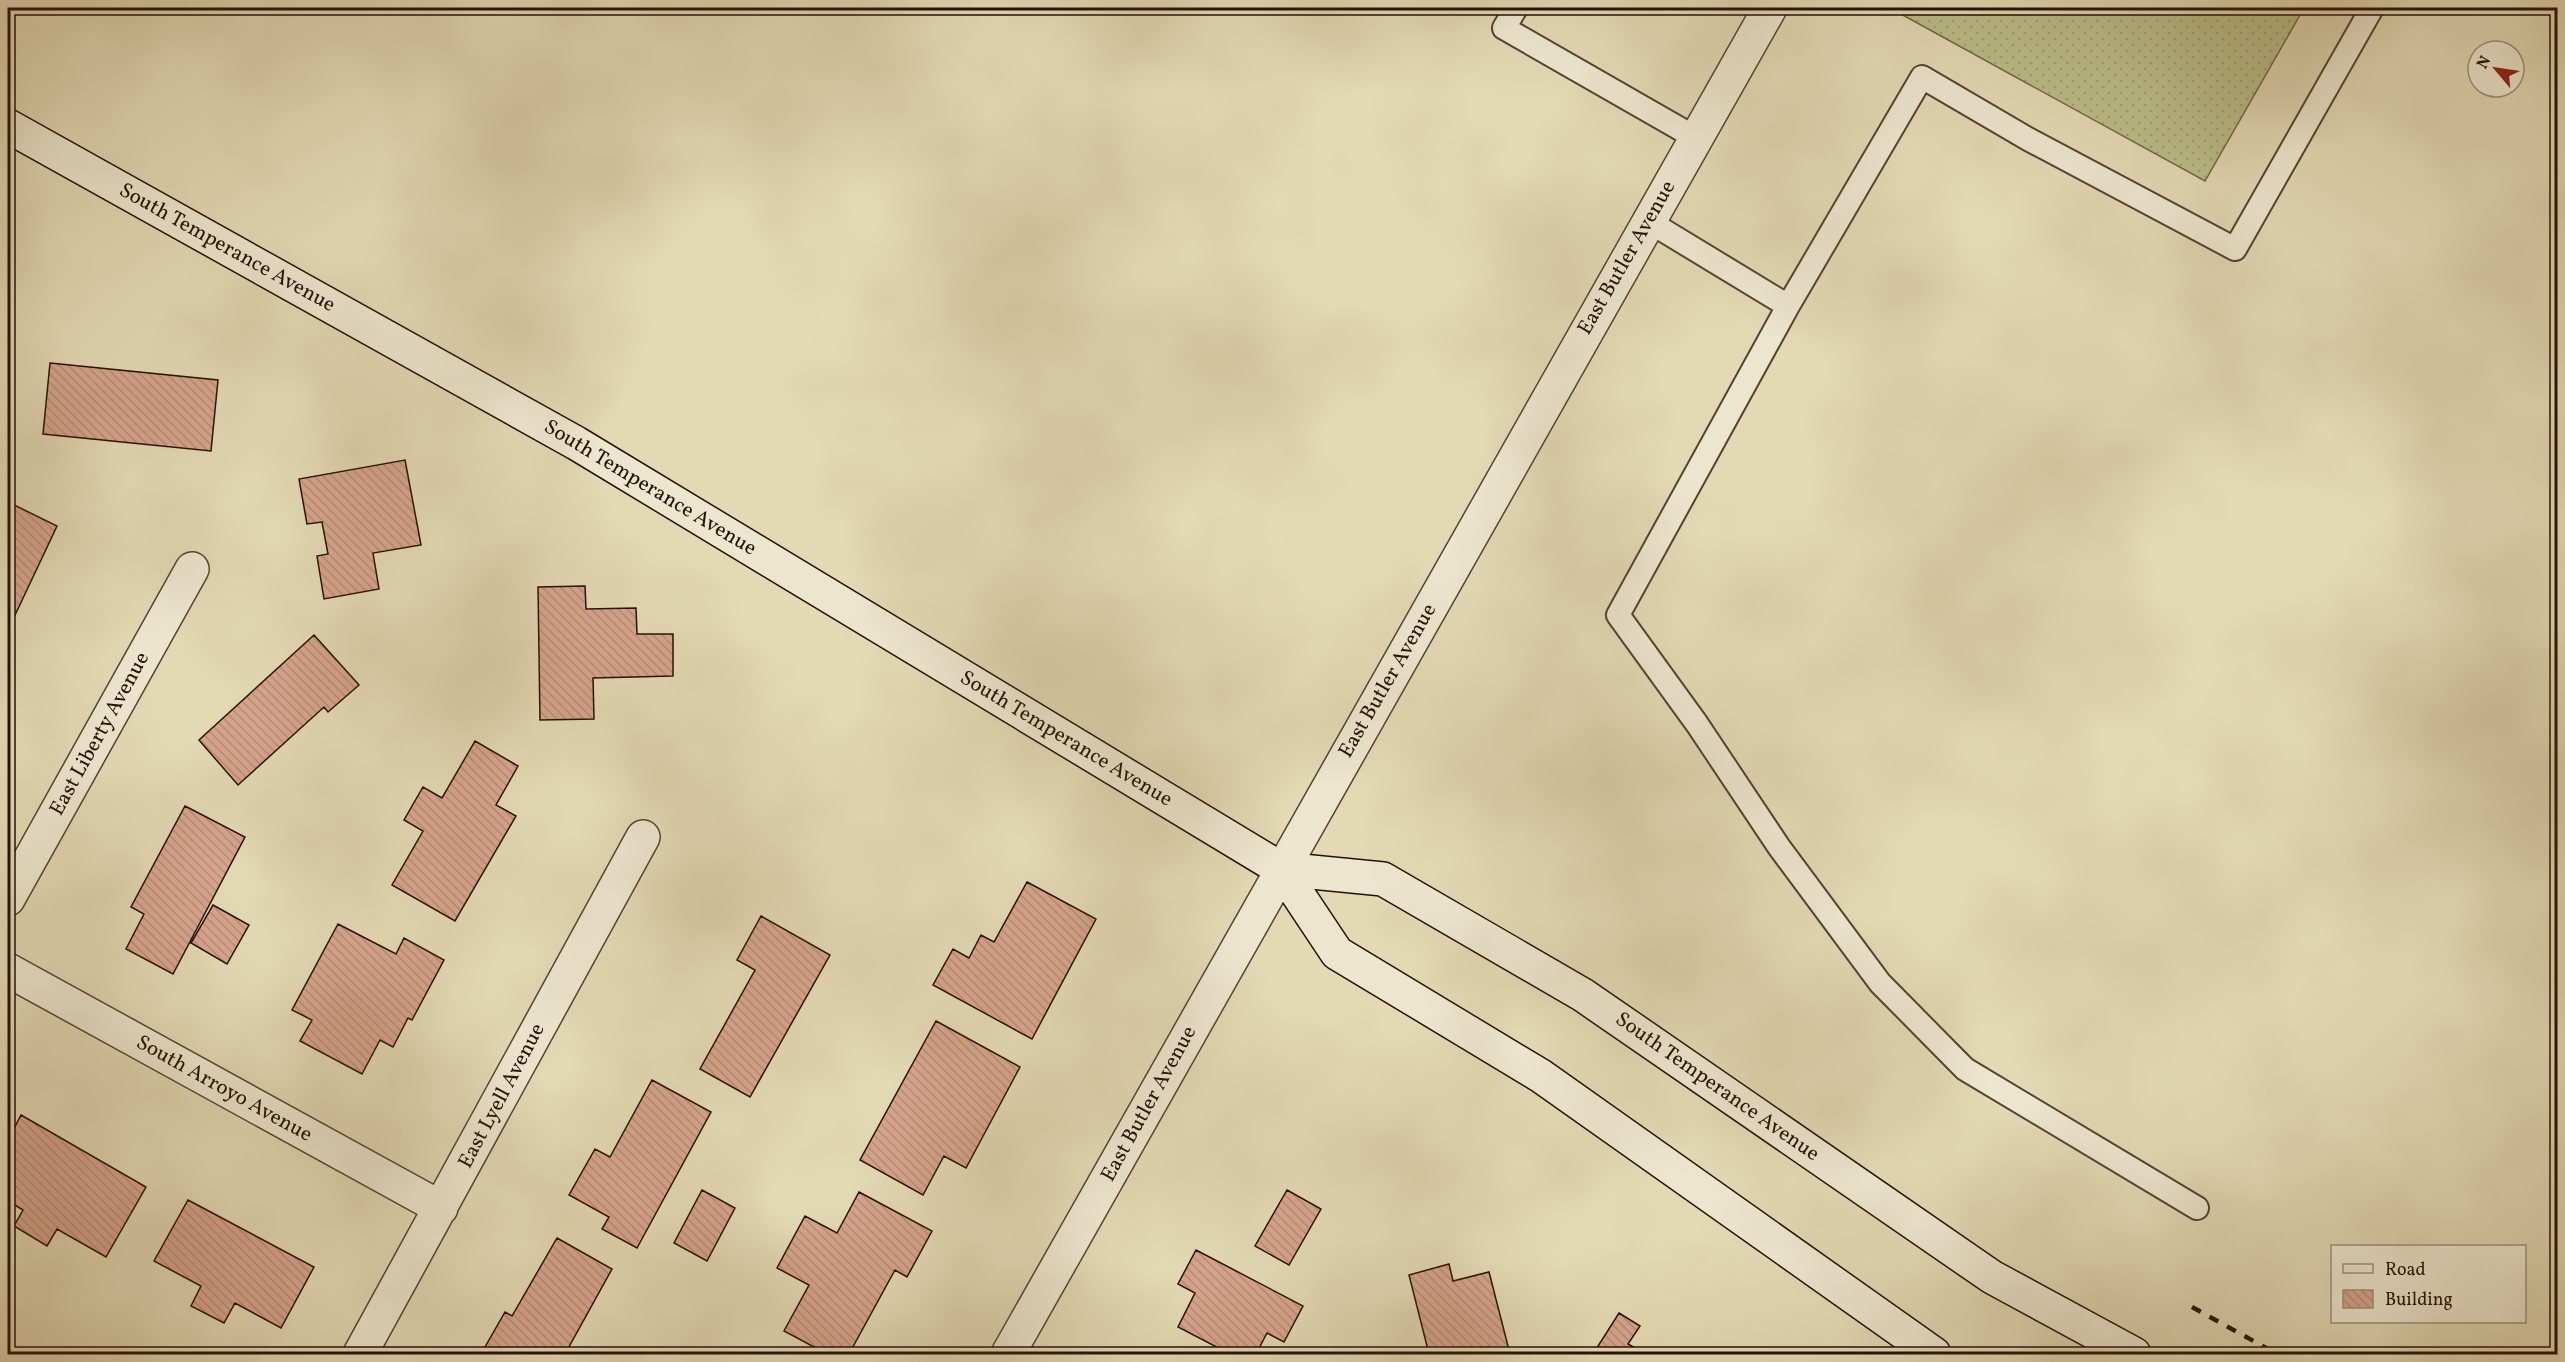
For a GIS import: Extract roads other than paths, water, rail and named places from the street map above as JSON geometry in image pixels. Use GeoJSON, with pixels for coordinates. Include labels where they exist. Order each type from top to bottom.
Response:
{"type":"FeatureCollection","features":[{"type":"Feature","properties":{"kind":"main road","name":"East Butler Avenue"},"geometry":{"type":"LineString","coordinates":[[1008,1354],[1770,8]]}},
{"type":"Feature","properties":{"kind":"main road","name":"South Temperance Avenue"},"geometry":{"type":"LineString","coordinates":[[8,126],[576,443],[1281,869],[1337,953],[1541,1076],[1934,1354]]}},
{"type":"Feature","properties":{"kind":"main road","name":"East Liberty Avenue"},"geometry":{"type":"LineString","coordinates":[[8,899],[192,569]]}},
{"type":"Feature","properties":{"kind":"main road","name":"East Lyell Avenue"},"geometry":{"type":"LineString","coordinates":[[360,1354],[643,837]]}},
{"type":"Feature","properties":{"kind":"main road","name":"South Temperance Avenue"},"geometry":{"type":"LineString","coordinates":[[1281,869],[1383,879],[1583,995],[1992,1277],[2133,1354]]}},
{"type":"Feature","properties":{"kind":"main road","name":"South Arroyo Avenue"},"geometry":{"type":"LineString","coordinates":[[8,970],[441,1208]]}},
{"type":"Feature","properties":{"kind":"lane"},"geometry":{"type":"LineString","coordinates":[[1516,8],[1504,28],[1696,138]]}},
{"type":"Feature","properties":{"kind":"lane"},"geometry":{"type":"LineString","coordinates":[[2197,1208],[1965,1069],[1880,983],[1779,847],[1697,724],[1618,615],[1788,306],[1922,76],[2028,140],[2235,249],[2372,8]]}},
{"type":"Feature","properties":{"kind":"lane"},"geometry":{"type":"LineString","coordinates":[[1648,221],[1788,306]]}},
{"type":"Feature","properties":{"kind":"railway"},"geometry":{"type":"LineString","coordinates":[[2192,1307],[2277,1354]]}}]}
